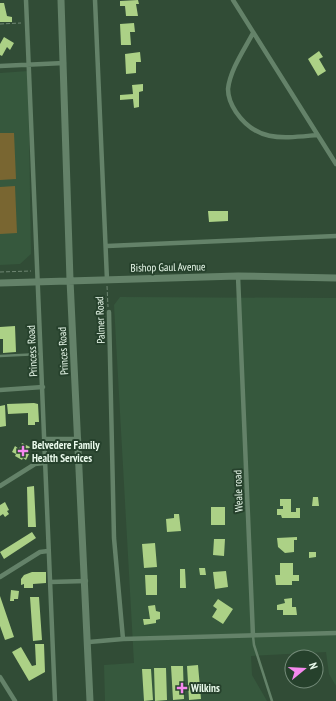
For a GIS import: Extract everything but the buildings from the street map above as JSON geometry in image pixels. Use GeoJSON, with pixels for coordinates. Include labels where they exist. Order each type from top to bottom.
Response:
{"type":"FeatureCollection","features":[{"type":"Feature","properties":{"kind":"main road","name":"Princes Road"},"geometry":{"type":"LineString","coordinates":[[61,0],[70,280],[89,642],[90,701]]}},
{"type":"Feature","properties":{"kind":"main road","name":"Bishop Gaul Avenue"},"geometry":{"type":"LineString","coordinates":[[0,282],[238,276],[336,278]]}},
{"type":"Feature","properties":{"kind":"street","name":"Princess Road"},"geometry":{"type":"LineString","coordinates":[[26,0],[55,701]]}},
{"type":"Feature","properties":{"kind":"street","name":"Palmer Road"},"geometry":{"type":"LineString","coordinates":[[94,0],[107,246],[107,280]]}},
{"type":"Feature","properties":{"kind":"street"},"geometry":{"type":"LineString","coordinates":[[233,0],[336,164]]}},
{"type":"Feature","properties":{"kind":"street"},"geometry":{"type":"LineString","coordinates":[[253,33],[233,73],[228,90],[232,106],[243,123],[253,131],[266,136],[317,135]]}},
{"type":"Feature","properties":{"kind":"street"},"geometry":{"type":"LineString","coordinates":[[0,66],[64,63]]}},
{"type":"Feature","properties":{"kind":"street","name":"Bishop Gaul Avenue"},"geometry":{"type":"LineString","coordinates":[[107,246],[336,236]]}},
{"type":"Feature","properties":{"kind":"street","name":"Weale road"},"geometry":{"type":"LineString","coordinates":[[238,276],[253,636]]}},
{"type":"Feature","properties":{"kind":"street","name":"Palmer Road"},"geometry":{"type":"LineString","coordinates":[[109,312],[114,538],[123,639]]}},
{"type":"Feature","properties":{"kind":"street"},"geometry":{"type":"LineString","coordinates":[[0,390],[43,387]]}},
{"type":"Feature","properties":{"kind":"street"},"geometry":{"type":"LineString","coordinates":[[44,439],[79,439]]}},
{"type":"Feature","properties":{"kind":"street"},"geometry":{"type":"LineString","coordinates":[[0,486],[35,464],[44,462]]}},
{"type":"Feature","properties":{"kind":"street"},"geometry":{"type":"LineString","coordinates":[[0,577],[40,552],[48,551]]}},
{"type":"Feature","properties":{"kind":"street"},"geometry":{"type":"LineString","coordinates":[[50,582],[86,581]]}},
{"type":"Feature","properties":{"kind":"street"},"geometry":{"type":"LineString","coordinates":[[89,642],[123,639],[336,633]]}},
{"type":"Feature","properties":{"kind":"street"},"geometry":{"type":"LineString","coordinates":[[0,677],[15,701]]}},
{"type":"Feature","properties":{"kind":"lane"},"geometry":{"type":"LineString","coordinates":[[0,356],[41,354]]}},
{"type":"Feature","properties":{"kind":"lane","name":"Weale road"},"geometry":{"type":"LineString","coordinates":[[253,636],[256,652],[272,701]]}},
{"type":"Feature","properties":{"kind":"path"},"geometry":{"type":"LineString","coordinates":[[0,24],[26,23]]}},
{"type":"Feature","properties":{"kind":"path"},"geometry":{"type":"LineString","coordinates":[[0,272],[37,270]]}},
{"type":"Feature","properties":{"kind":"path","name":"Palmer Road"},"geometry":{"type":"LineString","coordinates":[[107,280],[109,312]]}},
{"type":"Feature","properties":{"kind":"shaded area"},"geometry":{"type":"Polygon","coordinates":[[[28,71],[31,254],[20,264],[0,265],[0,73],[28,71]]]}},
{"type":"Feature","properties":{"kind":"shaded area"},"geometry":{"type":"Polygon","coordinates":[[[0,133],[14,133],[16,179],[0,180],[0,133]]]}},
{"type":"Feature","properties":{"kind":"shaded area"},"geometry":{"type":"Polygon","coordinates":[[[15,186],[17,233],[0,234],[0,187],[15,186]]]}},
{"type":"Feature","properties":{"kind":"shaded area"},"geometry":{"type":"Polygon","coordinates":[[[120,297],[336,298],[336,686],[329,674],[326,652],[324,652],[324,649],[284,649],[284,654],[251,656],[252,675],[267,701],[105,701],[104,665],[134,663],[114,305],[120,297]]]}},
{"type":"Feature","properties":{"kind":"place","name":"Belvedere Family Health Services"},"geometry":{"type":"Point","coordinates":[23,451]}},
{"type":"Feature","properties":{"kind":"place","name":"Wilkins"},"geometry":{"type":"Point","coordinates":[182,688]}}]}
